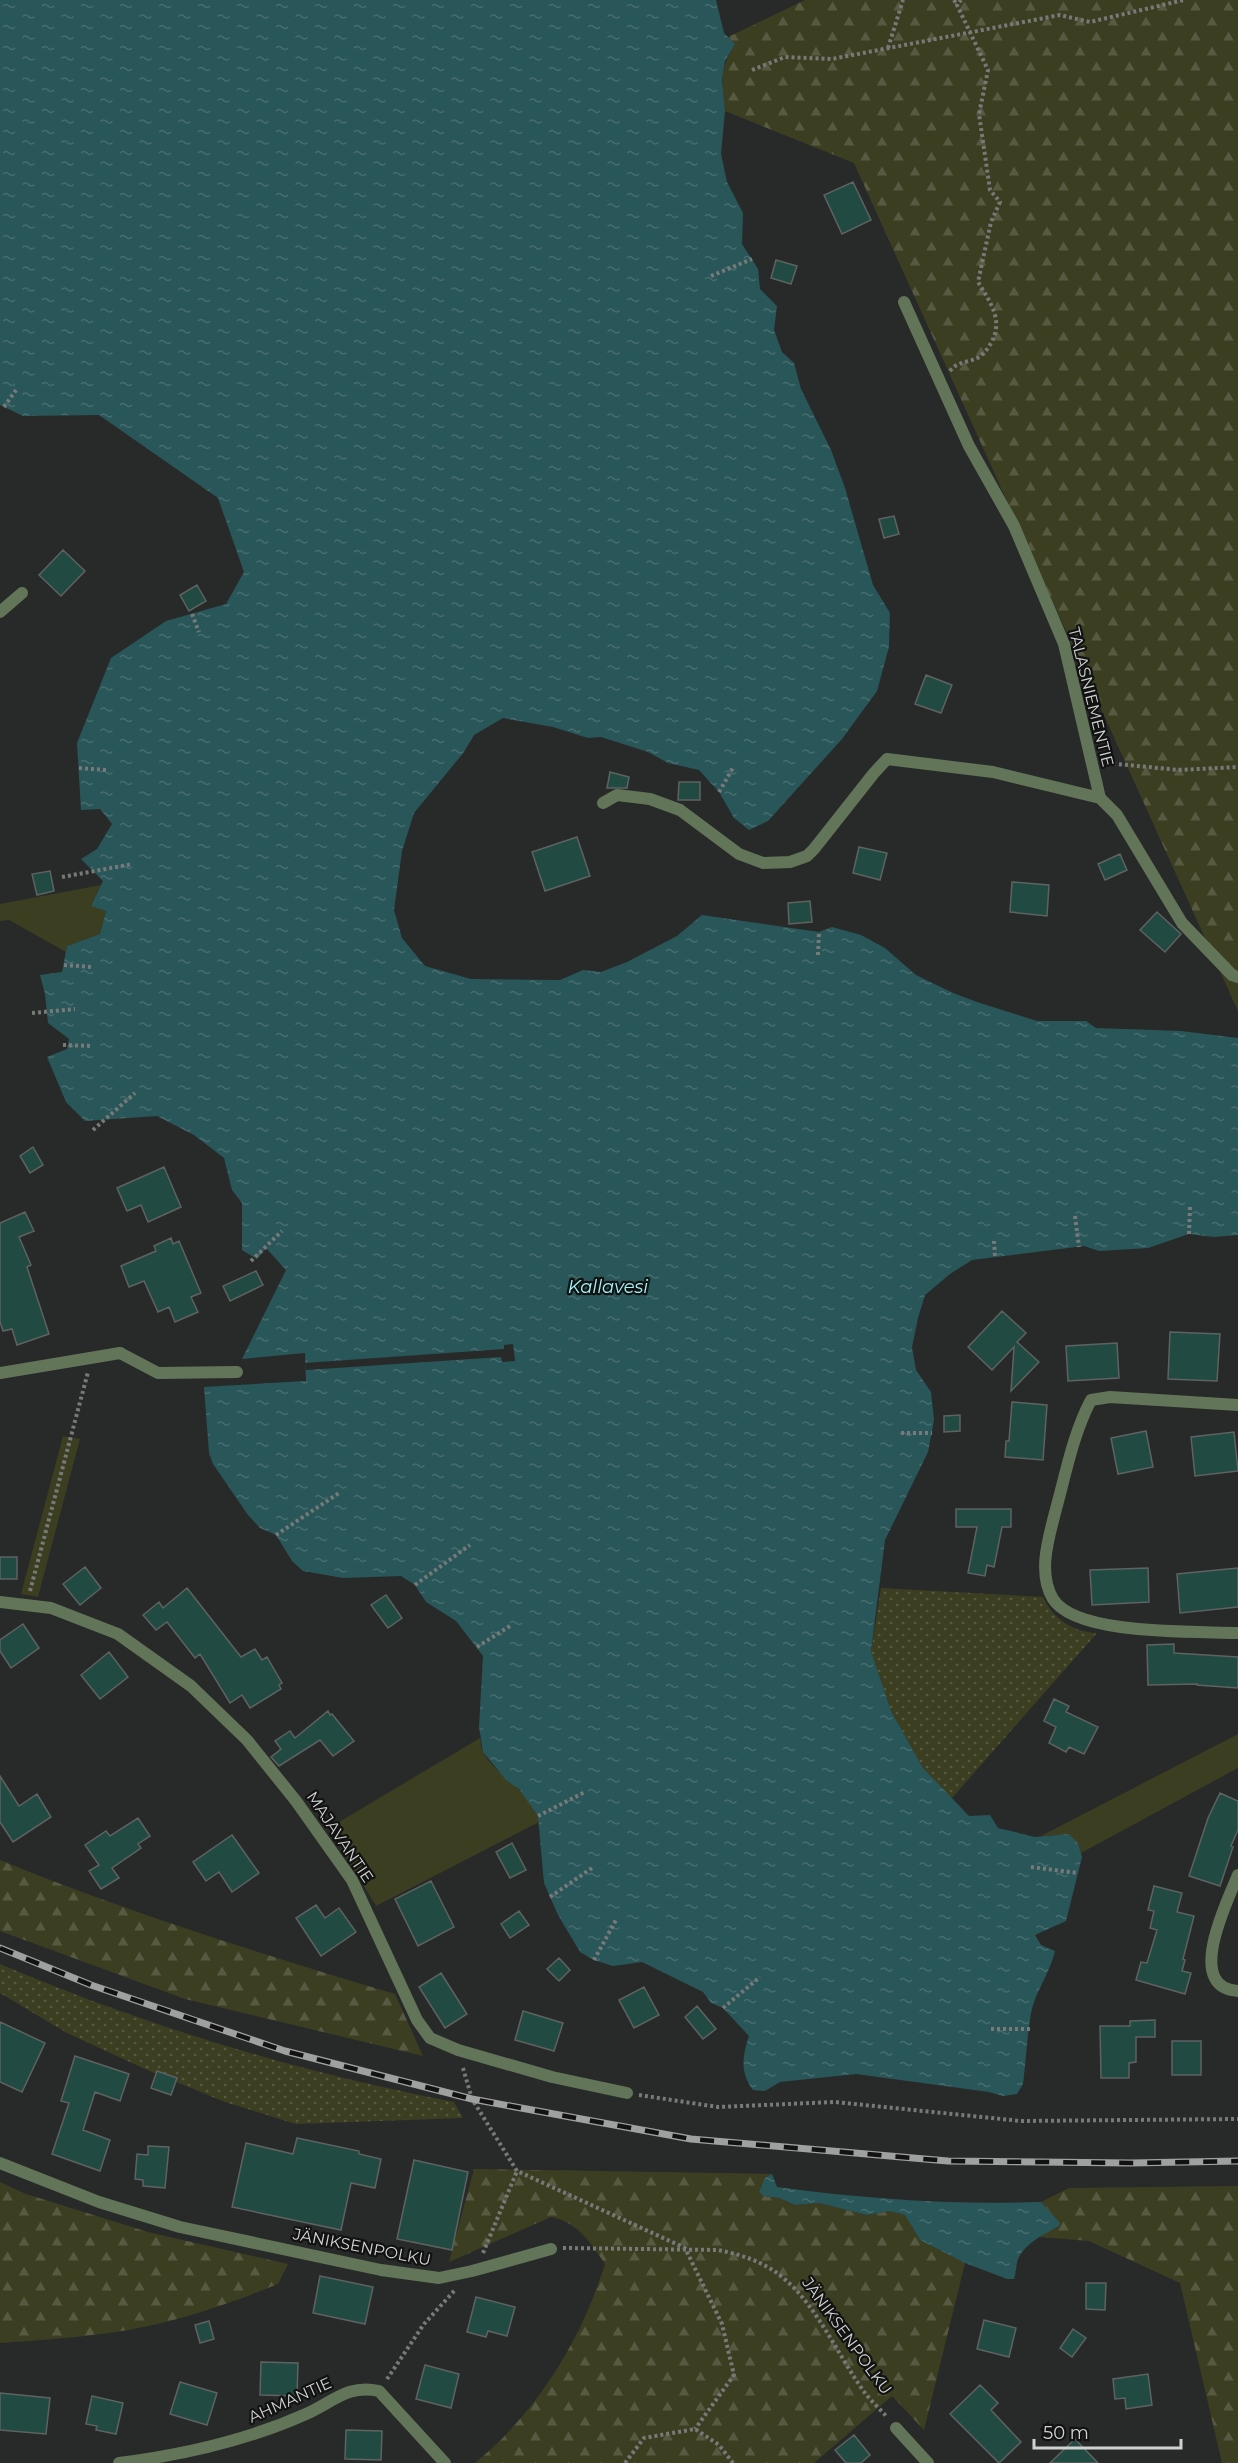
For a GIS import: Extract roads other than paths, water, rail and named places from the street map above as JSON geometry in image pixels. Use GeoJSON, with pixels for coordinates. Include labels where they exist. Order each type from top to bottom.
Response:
{"type":"FeatureCollection","features":[{"type":"Feature","properties":{"kind":"street","name":"TALASNIEMENTIE"},"geometry":{"type":"LineString","coordinates":[[904,302],[969,446],[1014,525],[1064,645],[1100,798],[1118,815],[1182,923],[1232,975],[1238,977]]}},
{"type":"Feature","properties":{"kind":"street"},"geometry":{"type":"LineString","coordinates":[[0,612],[22,593]]}},
{"type":"Feature","properties":{"kind":"street"},"geometry":{"type":"LineString","coordinates":[[603,803],[617,795],[650,799],[680,810],[739,854],[763,863],[790,862],[807,856],[887,759],[993,772],[1100,798]]}},
{"type":"Feature","properties":{"kind":"street"},"geometry":{"type":"LineString","coordinates":[[0,1373],[120,1353],[158,1373],[237,1372]]}},
{"type":"Feature","properties":{"kind":"street"},"geometry":{"type":"LineString","coordinates":[[1238,1405],[1110,1397],[1091,1400],[1080,1422],[1046,1547],[1047,1583],[1053,1599],[1066,1612],[1093,1622],[1122,1628],[1238,1633]]}},
{"type":"Feature","properties":{"kind":"street","name":"MAJAVANTIE"},"geometry":{"type":"LineString","coordinates":[[0,1602],[51,1608],[118,1634],[191,1686],[247,1740],[296,1801],[352,1880],[417,2020],[430,2038],[458,2050],[552,2077],[627,2093]]}},
{"type":"Feature","properties":{"kind":"street"},"geometry":{"type":"LineString","coordinates":[[1238,1875],[1221,1916],[1209,1963],[1213,1978],[1223,1987],[1238,1991]]}},
{"type":"Feature","properties":{"kind":"street","name":"JÄNIKSENPOLKU"},"geometry":{"type":"LineString","coordinates":[[0,2163],[99,2202],[180,2227],[381,2270],[439,2278],[551,2248]]}},
{"type":"Feature","properties":{"kind":"street","name":"AHMANTIE"},"geometry":{"type":"LineString","coordinates":[[119,2463],[192,2450],[252,2435],[307,2414],[352,2390],[366,2388],[379,2391],[445,2463]]}},
{"type":"Feature","properties":{"kind":"street"},"geometry":{"type":"LineString","coordinates":[[896,2428],[928,2463]]}},
{"type":"Feature","properties":{"kind":"water","name":"Kallavesi"},"geometry":{"type":"Polygon","coordinates":[[[0,0],[716,0],[724,33],[735,44],[725,61],[722,80],[725,111],[721,154],[727,182],[743,213],[742,244],[758,269],[760,289],[777,306],[774,330],[782,352],[794,363],[801,389],[831,450],[845,488],[873,585],[890,613],[889,647],[877,691],[842,739],[768,821],[749,830],[734,818],[719,792],[699,770],[668,763],[648,752],[601,737],[588,738],[553,727],[503,718],[474,735],[464,752],[414,813],[402,851],[394,910],[402,938],[425,966],[471,979],[560,980],[583,970],[601,972],[627,962],[677,936],[702,915],[819,932],[832,927],[861,935],[885,948],[916,975],[953,993],[1037,1021],[1086,1021],[1096,1028],[1181,1031],[1238,1038],[1238,1235],[1214,1237],[1189,1234],[1148,1248],[1099,1251],[1084,1246],[972,1260],[950,1274],[925,1295],[918,1318],[912,1347],[916,1370],[931,1392],[934,1420],[928,1452],[885,1540],[871,1651],[891,1711],[923,1768],[969,1816],[990,1815],[998,1828],[1035,1837],[1069,1834],[1078,1843],[1082,1857],[1066,1921],[1035,1935],[1041,1945],[1055,1951],[1033,2005],[1023,2084],[1017,2094],[1003,2096],[989,2092],[856,2074],[780,2082],[765,2091],[753,2090],[744,2071],[745,2050],[749,2036],[723,2008],[711,2003],[703,1992],[642,1962],[613,1966],[594,1960],[580,1952],[558,1915],[544,1883],[538,1816],[519,1789],[506,1780],[483,1752],[479,1727],[483,1656],[456,1621],[426,1602],[415,1585],[401,1576],[343,1578],[303,1571],[292,1561],[276,1535],[260,1528],[248,1515],[213,1464],[209,1453],[204,1387],[306,1381],[305,1353],[242,1359],[286,1270],[266,1248],[257,1259],[242,1250],[242,1203],[232,1190],[224,1158],[194,1135],[157,1116],[85,1121],[66,1102],[47,1057],[67,1049],[69,1039],[48,1023],[45,994],[40,975],[62,972],[67,946],[100,934],[106,911],[91,906],[103,881],[81,859],[97,849],[112,824],[100,809],[81,810],[77,743],[111,658],[166,621],[226,604],[244,572],[218,498],[99,415],[23,416],[0,405],[0,0]]]}},
{"type":"Feature","properties":{"kind":"water"},"geometry":{"type":"Polygon","coordinates":[[[772,2174],[777,2187],[843,2195],[942,2202],[1041,2202],[1060,2223],[1059,2226],[1036,2239],[1021,2253],[1014,2279],[1007,2279],[965,2263],[920,2240],[905,2215],[889,2211],[867,2215],[819,2203],[795,2205],[779,2198],[764,2196],[759,2192],[765,2178],[772,2174]]]}},
{"type":"Feature","properties":{"kind":"railway"},"geometry":{"type":"LineString","coordinates":[[0,1948],[91,1985],[285,2051],[472,2099],[691,2139],[948,2161],[1131,2163],[1238,2161]]}}]}
